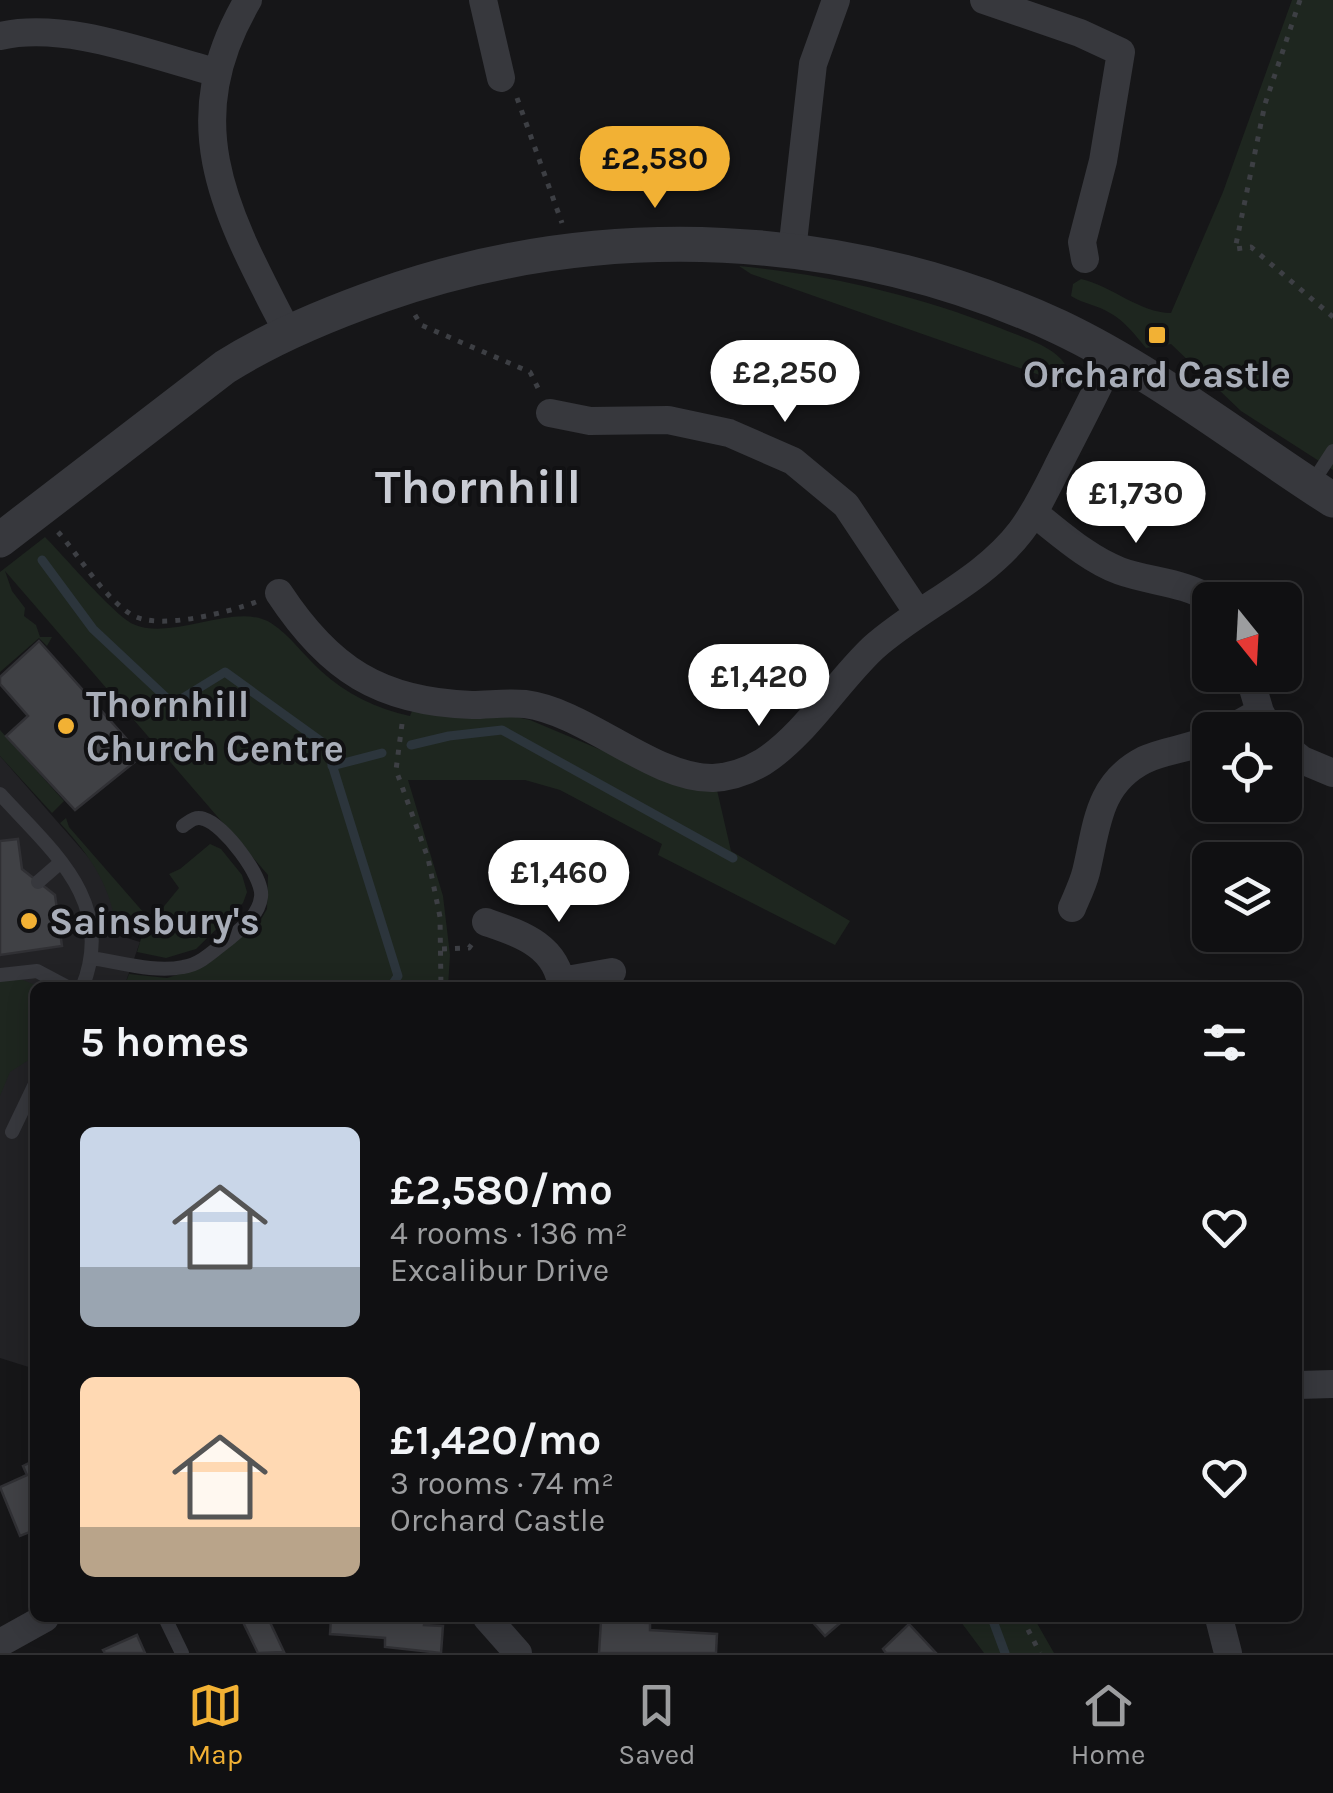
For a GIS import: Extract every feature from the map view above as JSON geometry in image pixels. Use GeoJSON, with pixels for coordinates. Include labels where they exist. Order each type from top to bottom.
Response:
{"type":"FeatureCollection","features":[{"type":"Feature","properties":{"kind":"street"},"geometry":{"type":"LineString","coordinates":[[248,0],[226,39],[215,72],[212,122],[224,192],[239,234],[288,332]]}},
{"type":"Feature","properties":{"kind":"street"},"geometry":{"type":"LineString","coordinates":[[484,0],[501,78]]}},
{"type":"Feature","properties":{"kind":"street"},"geometry":{"type":"LineString","coordinates":[[792,250],[813,64],[836,0]]}},
{"type":"Feature","properties":{"kind":"street"},"geometry":{"type":"LineString","coordinates":[[984,0],[1122,52],[1082,242],[1085,259]]}},
{"type":"Feature","properties":{"kind":"street"},"geometry":{"type":"LineString","coordinates":[[0,36],[62,33],[215,72]]}},
{"type":"Feature","properties":{"kind":"street"},"geometry":{"type":"LineString","coordinates":[[0,540],[225,367],[288,332],[444,275],[572,250],[691,243],[792,250],[878,265],[1057,326],[1322,493]]}},
{"type":"Feature","properties":{"kind":"street"},"geometry":{"type":"LineString","coordinates":[[279,593],[334,658],[376,687],[402,696],[474,705],[530,704],[590,728],[677,771],[728,777],[746,771],[780,749],[843,677],[889,634],[1005,550],[1034,513],[1112,358]]}},
{"type":"Feature","properties":{"kind":"street"},"geometry":{"type":"LineString","coordinates":[[550,413],[590,421],[668,420],[729,433],[794,461],[846,505],[918,613]]}},
{"type":"Feature","properties":{"kind":"street"},"geometry":{"type":"LineString","coordinates":[[1034,513],[1115,569],[1192,589]]}},
{"type":"Feature","properties":{"kind":"street"},"geometry":{"type":"LineString","coordinates":[[1072,908],[1085,874],[1096,815],[1107,792],[1140,762],[1192,744]]}},
{"type":"Feature","properties":{"kind":"street"},"geometry":{"type":"LineString","coordinates":[[1302,760],[1333,773]]}},
{"type":"Feature","properties":{"kind":"street"},"geometry":{"type":"LineString","coordinates":[[486,922],[532,940],[547,952],[560,982]]}},
{"type":"Feature","properties":{"kind":"street"},"geometry":{"type":"LineString","coordinates":[[570,982],[612,972]]}},
{"type":"Feature","properties":{"kind":"street"},"geometry":{"type":"LineString","coordinates":[[1302,1385],[1333,1384]]}},
{"type":"Feature","properties":{"kind":"street"},"geometry":{"type":"LineString","coordinates":[[0,1643],[38,1622]]}},
{"type":"Feature","properties":{"kind":"street"},"geometry":{"type":"LineString","coordinates":[[491,1622],[518,1653]]}},
{"type":"Feature","properties":{"kind":"street"},"geometry":{"type":"LineString","coordinates":[[1221,1622],[1228,1653]]}},
{"type":"Feature","properties":{"kind":"lane"},"geometry":{"type":"LineString","coordinates":[[1322,493],[1333,451]]}},
{"type":"Feature","properties":{"kind":"lane"},"geometry":{"type":"LineString","coordinates":[[0,794],[75,879],[87,906],[93,945],[84,982]]}},
{"type":"Feature","properties":{"kind":"lane"},"geometry":{"type":"LineString","coordinates":[[91,958],[169,969],[185,967],[200,962],[253,916],[261,901],[258,876],[218,827],[206,819],[194,818],[183,826]]}},
{"type":"Feature","properties":{"kind":"lane"},"geometry":{"type":"LineString","coordinates":[[38,882],[62,862]]}},
{"type":"Feature","properties":{"kind":"lane"},"geometry":{"type":"LineString","coordinates":[[0,975],[37,971],[58,982]]}},
{"type":"Feature","properties":{"kind":"lane"},"geometry":{"type":"LineString","coordinates":[[12,1132],[30,1094]]}},
{"type":"Feature","properties":{"kind":"lane"},"geometry":{"type":"LineString","coordinates":[[167,1622],[182,1653]]}},
{"type":"Feature","properties":{"kind":"path"},"geometry":{"type":"LineString","coordinates":[[1300,0],[1265,104],[1235,249],[1251,247],[1333,317]]}},
{"type":"Feature","properties":{"kind":"path"},"geometry":{"type":"LineString","coordinates":[[501,78],[521,102],[572,250]]}},
{"type":"Feature","properties":{"kind":"path"},"geometry":{"type":"LineString","coordinates":[[413,312],[421,325],[530,372],[550,413]]}},
{"type":"Feature","properties":{"kind":"path"},"geometry":{"type":"LineString","coordinates":[[56,530],[120,605],[136,618],[184,619],[233,610],[279,593]]}},
{"type":"Feature","properties":{"kind":"path"},"geometry":{"type":"LineString","coordinates":[[62,538],[70,531]]}},
{"type":"Feature","properties":{"kind":"path"},"geometry":{"type":"LineString","coordinates":[[402,696],[396,770],[428,858],[440,917],[441,982]]}},
{"type":"Feature","properties":{"kind":"path"},"geometry":{"type":"LineString","coordinates":[[1024,1622],[1040,1653]]}},
{"type":"Feature","properties":{"kind":"shaded area"},"geometry":{"type":"Polygon","coordinates":[[[1292,0],[1333,0],[1333,470],[1241,411],[1171,344],[1146,348],[1115,316],[1071,296],[1073,284],[1081,279],[1148,309],[1171,313],[1223,192],[1292,0]]]}},
{"type":"Feature","properties":{"kind":"shaded area"},"geometry":{"type":"Polygon","coordinates":[[[739,266],[872,288],[968,316],[1048,349],[1063,362],[1074,387],[751,274],[739,266]]]}},
{"type":"Feature","properties":{"kind":"shaded area"},"geometry":{"type":"Polygon","coordinates":[[[45,537],[101,597],[133,624],[166,628],[222,618],[256,617],[278,628],[321,671],[362,700],[410,716],[412,711],[507,715],[530,720],[632,763],[717,790],[731,851],[850,921],[835,945],[658,855],[662,844],[560,790],[525,780],[408,780],[443,896],[450,955],[448,982],[126,982],[129,974],[167,978],[205,966],[260,921],[267,909],[268,875],[5,571],[12,591],[25,608],[24,616],[36,625],[40,637],[52,637],[47,646],[39,638],[0,672],[0,572],[45,537]]]}},
{"type":"Feature","properties":{"kind":"shaded area"},"geometry":{"type":"Polygon","coordinates":[[[0,730],[64,801],[52,813],[0,756],[0,730]]]}},
{"type":"Feature","properties":{"kind":"shaded area"},"geometry":{"type":"Polygon","coordinates":[[[0,756],[96,866],[112,901],[117,935],[140,942],[126,982],[30,982],[30,1367],[0,1358],[0,756]]]}},
{"type":"Feature","properties":{"kind":"shaded area"},"geometry":{"type":"Polygon","coordinates":[[[66,818],[69,827],[144,913],[117,935],[105,888],[91,861],[60,823],[66,818]]]}},
{"type":"Feature","properties":{"kind":"shaded area"},"geometry":{"type":"Polygon","coordinates":[[[210,844],[221,849],[242,875],[247,892],[243,903],[196,949],[166,958],[137,952],[143,932],[179,888],[169,874],[210,844]]]}},
{"type":"Feature","properties":{"kind":"shaded area"},"geometry":{"type":"Polygon","coordinates":[[[13,976],[30,983],[30,1059],[10,1072],[0,1096],[0,978],[13,976]]]}},
{"type":"Feature","properties":{"kind":"shaded area"},"geometry":{"type":"Polygon","coordinates":[[[961,1622],[1036,1622],[1054,1653],[984,1653],[961,1622]]]}},
{"type":"Feature","properties":{"kind":"building","name":"Thornhill Church Centre"},"geometry":{"type":"Polygon","coordinates":[[[39,641],[142,756],[75,810],[6,736],[28,716],[0,684],[0,677],[39,641]]]}},
{"type":"Feature","properties":{"kind":"building","name":"Sainsbury's"},"geometry":{"type":"Polygon","coordinates":[[[18,839],[22,869],[55,895],[62,946],[0,955],[0,841],[18,839]]]}},
{"type":"Feature","properties":{"kind":"building"},"geometry":{"type":"Polygon","coordinates":[[[30,1462],[30,1532],[20,1536],[0,1487],[27,1475],[23,1466],[30,1462]]]}},
{"type":"Feature","properties":{"kind":"building"},"geometry":{"type":"Polygon","coordinates":[[[243,1622],[270,1622],[284,1652],[258,1653],[243,1622]]]}},
{"type":"Feature","properties":{"kind":"building"},"geometry":{"type":"Polygon","coordinates":[[[331,1622],[424,1622],[424,1625],[443,1626],[441,1653],[385,1647],[385,1638],[330,1634],[331,1622]]]}},
{"type":"Feature","properties":{"kind":"building"},"geometry":{"type":"Polygon","coordinates":[[[601,1622],[650,1623],[650,1630],[717,1634],[716,1653],[599,1653],[601,1622]]]}},
{"type":"Feature","properties":{"kind":"building"},"geometry":{"type":"Polygon","coordinates":[[[813,1622],[841,1622],[825,1636],[813,1622]]]}},
{"type":"Feature","properties":{"kind":"building"},"geometry":{"type":"Polygon","coordinates":[[[909,1624],[936,1653],[886,1653],[883,1649],[909,1624]]]}},
{"type":"Feature","properties":{"kind":"building"},"geometry":{"type":"Polygon","coordinates":[[[137,1635],[145,1653],[103,1650],[137,1635]]]}},
{"type":"Feature","properties":{"kind":"waterway"},"geometry":{"type":"LineString","coordinates":[[42,560],[93,629],[173,704],[225,672],[326,745],[398,976],[394,982]]}},
{"type":"Feature","properties":{"kind":"waterway"},"geometry":{"type":"LineString","coordinates":[[411,745],[502,730],[733,858]]}},
{"type":"Feature","properties":{"kind":"waterway"},"geometry":{"type":"LineString","coordinates":[[332,766],[382,753]]}},
{"type":"Feature","properties":{"kind":"waterway"},"geometry":{"type":"LineString","coordinates":[[993,1622],[1005,1653]]}},
{"type":"Feature","properties":{"kind":"place","name":"Orchard Castle"},"geometry":{"type":"Point","coordinates":[1157,335]}},
{"type":"Feature","properties":{"kind":"place","name":"Thornhill Church Centre"},"geometry":{"type":"Point","coordinates":[66,726]}},
{"type":"Feature","properties":{"kind":"place","name":"Sainsbury's"},"geometry":{"type":"Point","coordinates":[29,921]}},
{"type":"Feature","properties":{"kind":"district","name":"Thornhill"},"geometry":{"type":"Point","coordinates":[478,486]}}]}
